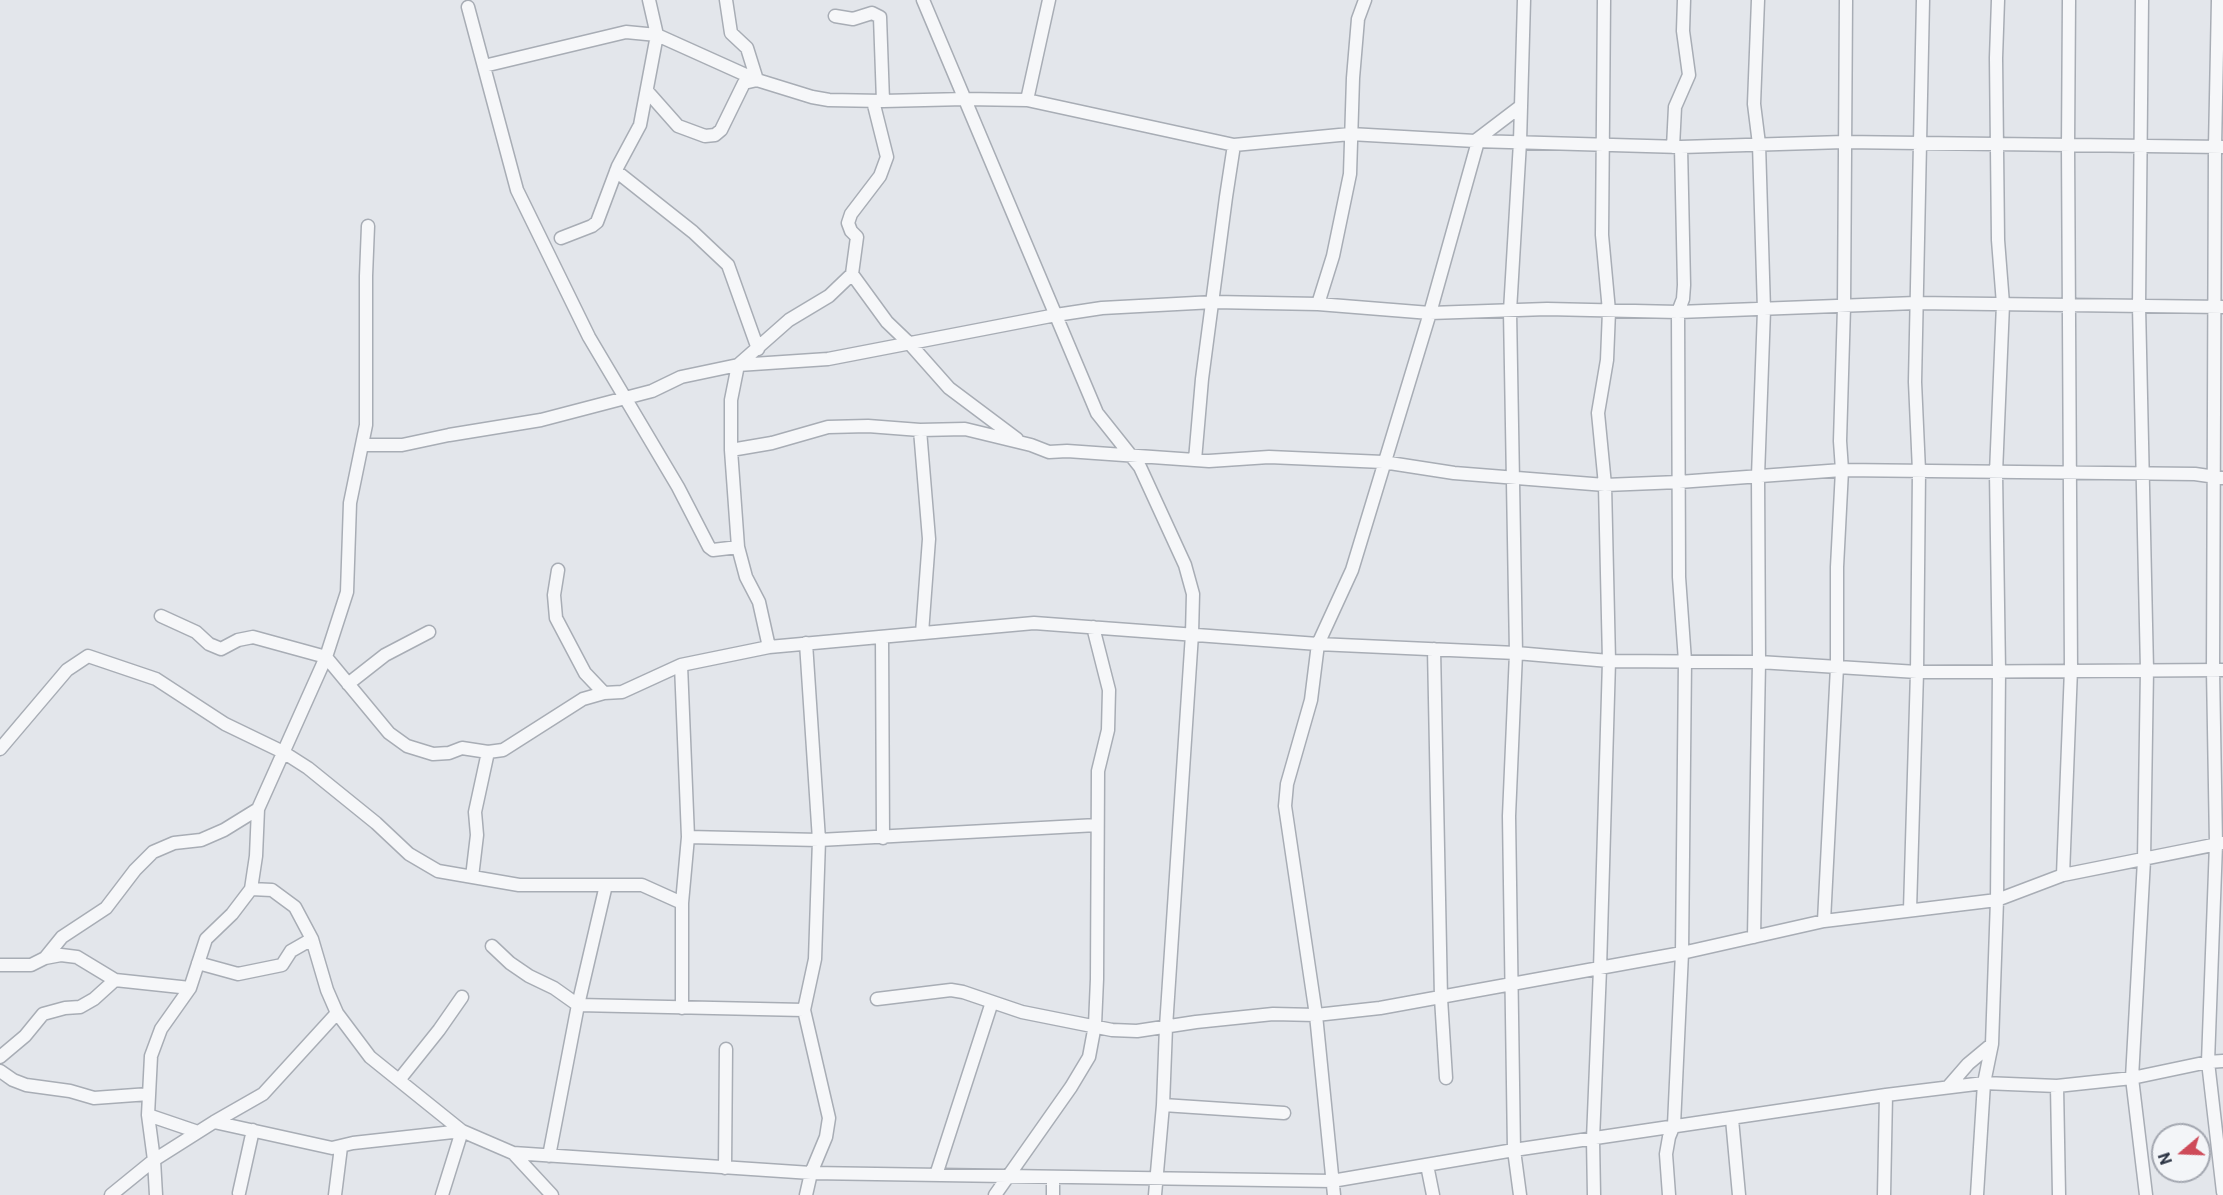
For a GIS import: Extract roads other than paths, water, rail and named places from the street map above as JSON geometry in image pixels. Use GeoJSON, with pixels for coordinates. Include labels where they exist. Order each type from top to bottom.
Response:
{"type":"FeatureCollection","features":[{"type":"Feature","properties":{"kind":"street"},"geometry":{"type":"LineString","coordinates":[[561,238],[597,222],[616,171],[640,125],[657,35],[649,0]]}},
{"type":"Feature","properties":{"kind":"street"},"geometry":{"type":"LineString","coordinates":[[726,0],[731,33],[747,48],[757,80]]}},
{"type":"Feature","properties":{"kind":"street"},"geometry":{"type":"LineString","coordinates":[[923,0],[1097,413],[1140,467],[1185,565],[1193,594],[1163,1105],[1155,1195]]}},
{"type":"Feature","properties":{"kind":"street"},"geometry":{"type":"LineString","coordinates":[[1027,100],[1049,0]]}},
{"type":"Feature","properties":{"kind":"street"},"geometry":{"type":"LineString","coordinates":[[1318,304],[1333,256],[1350,174],[1350,134],[1358,19],[1365,0]]}},
{"type":"Feature","properties":{"kind":"street"},"geometry":{"type":"LineString","coordinates":[[1520,1195],[1514,1150],[1509,816],[1516,653],[1510,311],[1520,142],[1524,0]]}},
{"type":"Feature","properties":{"kind":"street"},"geometry":{"type":"LineString","coordinates":[[1594,1195],[1593,1139],[1609,661],[1605,485],[1598,413],[1607,360],[1609,311],[1602,235],[1604,0]]}},
{"type":"Feature","properties":{"kind":"street"},"geometry":{"type":"LineString","coordinates":[[1669,1195],[1666,1154],[1674,1125],[1682,953],[1685,661],[1679,577],[1678,312],[1684,285],[1675,107],[1689,75],[1683,31],[1684,0]]}},
{"type":"Feature","properties":{"kind":"street"},"geometry":{"type":"LineString","coordinates":[[1754,937],[1759,662],[1758,476],[1764,310],[1759,144],[1754,104],[1758,0]]}},
{"type":"Feature","properties":{"kind":"street"},"geometry":{"type":"LineString","coordinates":[[1824,921],[1837,667],[1837,567],[1842,470],[1840,441],[1844,307],[1846,0]]}},
{"type":"Feature","properties":{"kind":"street"},"geometry":{"type":"LineString","coordinates":[[1910,910],[1917,672],[1918,471],[1915,382],[1923,0]]}},
{"type":"Feature","properties":{"kind":"street"},"geometry":{"type":"LineString","coordinates":[[1977,1195],[1984,1083],[1992,1044],[1997,900],[1999,671],[1996,473],[2003,304],[1998,240],[1996,144],[1998,0]]}},
{"type":"Feature","properties":{"kind":"street"},"geometry":{"type":"LineString","coordinates":[[2063,875],[2071,669],[2069,0]]}},
{"type":"Feature","properties":{"kind":"street"},"geometry":{"type":"LineString","coordinates":[[2142,0],[2139,306],[2147,669],[2144,860],[2132,1078],[2146,1195]]}},
{"type":"Feature","properties":{"kind":"street"},"geometry":{"type":"LineString","coordinates":[[2218,0],[2219,843],[2208,1062],[2223,1192]]}},
{"type":"Feature","properties":{"kind":"street"},"geometry":{"type":"LineString","coordinates":[[468,7],[517,190],[589,337],[678,487],[709,547],[713,550],[738,547]]}},
{"type":"Feature","properties":{"kind":"street"},"geometry":{"type":"LineString","coordinates":[[769,647],[759,602],[746,577],[738,547],[730,400],[738,365],[789,320],[829,296],[852,274],[857,237],[848,224],[851,214],[880,176],[887,158],[878,101],[880,17],[872,13],[853,19],[836,16]]}},
{"type":"Feature","properties":{"kind":"street"},"geometry":{"type":"LineString","coordinates":[[484,66],[626,32],[657,35],[757,80],[812,97],[830,100],[878,101],[1027,100],[1234,145],[1350,134],[1475,141],[1677,147],[1844,142],[2219,147]]}},
{"type":"Feature","properties":{"kind":"street"},"geometry":{"type":"LineString","coordinates":[[647,91],[674,123],[705,136],[715,135],[721,130],[744,83],[757,80]]}},
{"type":"Feature","properties":{"kind":"street"},"geometry":{"type":"LineString","coordinates":[[1475,141],[1521,106]]}},
{"type":"Feature","properties":{"kind":"street"},"geometry":{"type":"LineString","coordinates":[[1334,1195],[1316,1015],[1285,806],[1287,784],[1311,700],[1318,644],[1352,570],[1430,313],[1477,146],[1475,141]]}},
{"type":"Feature","properties":{"kind":"street"},"geometry":{"type":"LineString","coordinates":[[1195,460],[1202,379],[1234,145]]}},
{"type":"Feature","properties":{"kind":"street"},"geometry":{"type":"LineString","coordinates":[[616,171],[693,232],[728,265],[758,349]]}},
{"type":"Feature","properties":{"kind":"street"},"geometry":{"type":"LineString","coordinates":[[156,1195],[148,1115],[151,1056],[161,1029],[190,988],[206,939],[232,914],[251,889],[256,856],[258,809],[326,657],[347,592],[350,503],[366,425],[368,226]]}},
{"type":"Feature","properties":{"kind":"street"},"geometry":{"type":"LineString","coordinates":[[852,274],[887,322],[949,388],[1022,443]]}},
{"type":"Feature","properties":{"kind":"street"},"geometry":{"type":"LineString","coordinates":[[362,445],[402,445],[541,420],[652,391],[681,377],[738,365],[828,359],[1102,308],[1214,302],[1318,304],[1430,313],[1678,312],[1916,303],[2219,307]]}},
{"type":"Feature","properties":{"kind":"street"},"geometry":{"type":"LineString","coordinates":[[731,450],[772,443],[828,427],[868,426],[920,430],[964,429],[1049,452],[1067,451],[1195,460],[1269,457],[1383,462],[1454,472],[1605,485],[1842,470],[2195,474],[2219,478]]}},
{"type":"Feature","properties":{"kind":"street"},"geometry":{"type":"LineString","coordinates":[[920,430],[929,539],[922,633]]}},
{"type":"Feature","properties":{"kind":"street"},"geometry":{"type":"LineString","coordinates":[[558,570],[554,595],[556,618],[585,673],[604,693]]}},
{"type":"Feature","properties":{"kind":"street"},"geometry":{"type":"LineString","coordinates":[[162,616],[196,632],[214,647],[221,649],[238,640],[253,637],[326,657],[389,733],[407,746],[434,754],[449,753],[462,748],[488,752],[503,750],[583,699],[604,693],[622,692],[681,664],[769,647],[1034,623],[1318,644],[1516,653],[1609,661],[1759,662],[1917,672],[2071,669],[2218,670]]}},
{"type":"Feature","properties":{"kind":"street"},"geometry":{"type":"LineString","coordinates":[[995,1195],[1089,1058],[1095,1025],[1098,979],[1098,771],[1108,730],[1109,690],[1093,627]]}},
{"type":"Feature","properties":{"kind":"street"},"geometry":{"type":"LineString","coordinates":[[348,684],[385,655],[429,632]]}},
{"type":"Feature","properties":{"kind":"street"},"geometry":{"type":"LineString","coordinates":[[882,637],[883,837]]}},
{"type":"Feature","properties":{"kind":"street"},"geometry":{"type":"LineString","coordinates":[[806,644],[819,840],[815,959],[804,1010],[829,1118],[826,1137],[810,1173],[806,1195]]}},
{"type":"Feature","properties":{"kind":"street"},"geometry":{"type":"LineString","coordinates":[[1434,649],[1440,998],[1446,1078]]}},
{"type":"Feature","properties":{"kind":"street"},"geometry":{"type":"LineString","coordinates":[[0,749],[67,670],[88,656],[156,679],[225,724],[283,752],[334,788],[409,854],[438,871],[519,885],[642,885],[682,903]]}},
{"type":"Feature","properties":{"kind":"street"},"geometry":{"type":"LineString","coordinates":[[681,664],[688,837],[682,903],[682,1008]]}},
{"type":"Feature","properties":{"kind":"street"},"geometry":{"type":"LineString","coordinates":[[472,877],[477,835],[475,812],[488,752]]}},
{"type":"Feature","properties":{"kind":"street"},"geometry":{"type":"LineString","coordinates":[[45,958],[62,937],[106,908],[135,870],[153,852],[174,843],[201,840],[224,830],[258,809]]}},
{"type":"Feature","properties":{"kind":"street"},"geometry":{"type":"LineString","coordinates":[[688,837],[819,840],[1097,825]]}},
{"type":"Feature","properties":{"kind":"street"},"geometry":{"type":"LineString","coordinates":[[876,999],[951,990],[1022,1012],[1112,1030],[1137,1031],[1273,1014],[1316,1015],[1440,998],[1600,969],[1824,921],[1997,900],[2063,875],[2219,843]]}},
{"type":"Feature","properties":{"kind":"street"},"geometry":{"type":"LineString","coordinates":[[549,1156],[578,1005],[606,885]]}},
{"type":"Feature","properties":{"kind":"street"},"geometry":{"type":"LineString","coordinates":[[251,889],[272,890],[285,897],[295,907],[312,939],[327,990],[337,1013],[370,1057],[462,1131],[513,1154],[810,1173],[1332,1181],[1674,1125],[1732,1119],[1886,1095],[1984,1083],[2057,1086],[2132,1078],[2223,1061]]}},
{"type":"Feature","properties":{"kind":"street"},"geometry":{"type":"LineString","coordinates":[[198,963],[238,974],[282,964],[291,951],[312,939]]}},
{"type":"Feature","properties":{"kind":"street"},"geometry":{"type":"LineString","coordinates":[[492,946],[520,970],[554,988],[578,1005],[804,1010]]}},
{"type":"Feature","properties":{"kind":"street"},"geometry":{"type":"LineString","coordinates":[[1,966],[31,965],[45,958],[61,955],[77,957],[115,980],[190,988]]}},
{"type":"Feature","properties":{"kind":"street"},"geometry":{"type":"LineString","coordinates":[[0,1057],[25,1036],[43,1014],[65,1008],[80,1007],[94,999],[115,980]]}},
{"type":"Feature","properties":{"kind":"street"},"geometry":{"type":"LineString","coordinates":[[399,1080],[462,997]]}},
{"type":"Feature","properties":{"kind":"street"},"geometry":{"type":"LineString","coordinates":[[936,1175],[992,1002]]}},
{"type":"Feature","properties":{"kind":"street"},"geometry":{"type":"LineString","coordinates":[[111,1195],[154,1161],[214,1122],[263,1094],[337,1013]]}},
{"type":"Feature","properties":{"kind":"street"},"geometry":{"type":"LineString","coordinates":[[1948,1087],[1968,1064],[1992,1044]]}},
{"type":"Feature","properties":{"kind":"street"},"geometry":{"type":"LineString","coordinates":[[725,1168],[726,1049]]}},
{"type":"Feature","properties":{"kind":"street"},"geometry":{"type":"LineString","coordinates":[[0,1071],[26,1085],[70,1091],[94,1098],[149,1094]]}},
{"type":"Feature","properties":{"kind":"street"},"geometry":{"type":"LineString","coordinates":[[2057,1086],[2059,1195]]}},
{"type":"Feature","properties":{"kind":"street"},"geometry":{"type":"LineString","coordinates":[[1884,1195],[1886,1095]]}},
{"type":"Feature","properties":{"kind":"street"},"geometry":{"type":"LineString","coordinates":[[1163,1105],[1284,1113]]}},
{"type":"Feature","properties":{"kind":"street"},"geometry":{"type":"LineString","coordinates":[[148,1115],[198,1132]]}},
{"type":"Feature","properties":{"kind":"street"},"geometry":{"type":"LineString","coordinates":[[1732,1119],[1739,1195]]}},
{"type":"Feature","properties":{"kind":"street"},"geometry":{"type":"LineString","coordinates":[[214,1122],[332,1148],[353,1143],[462,1131]]}},
{"type":"Feature","properties":{"kind":"street"},"geometry":{"type":"LineString","coordinates":[[239,1193],[253,1131]]}},
{"type":"Feature","properties":{"kind":"street"},"geometry":{"type":"LineString","coordinates":[[442,1195],[462,1131]]}},
{"type":"Feature","properties":{"kind":"street"},"geometry":{"type":"LineString","coordinates":[[335,1195],[341,1147]]}},
{"type":"Feature","properties":{"kind":"street"},"geometry":{"type":"LineString","coordinates":[[513,1154],[552,1195]]}},
{"type":"Feature","properties":{"kind":"street"},"geometry":{"type":"LineString","coordinates":[[1427,1165],[1433,1195]]}},
{"type":"Feature","properties":{"kind":"street"},"geometry":{"type":"LineString","coordinates":[[1053,1177],[1053,1195]]}}]}
